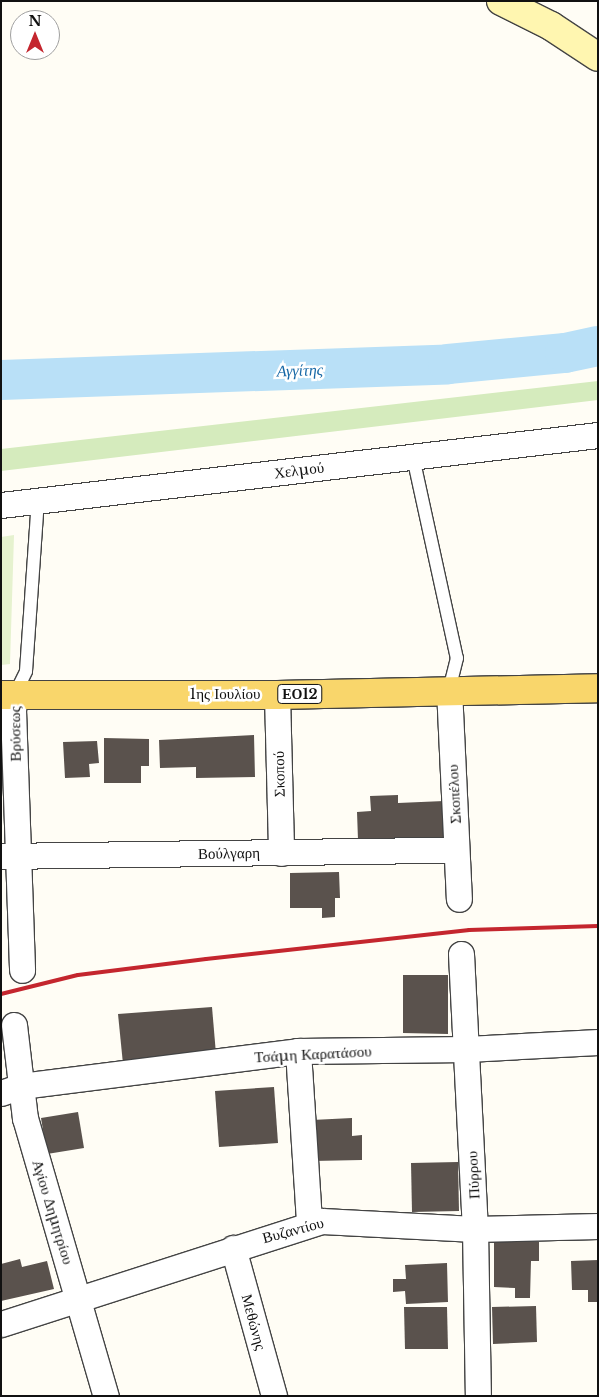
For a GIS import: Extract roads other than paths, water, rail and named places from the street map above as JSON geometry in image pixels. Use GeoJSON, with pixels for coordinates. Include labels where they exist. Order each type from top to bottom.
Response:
{"type":"FeatureCollection","features":[{"type":"Feature","properties":{"kind":"main road"},"geometry":{"type":"LineString","coordinates":[[501,1],[551,26],[598,57]]}},
{"type":"Feature","properties":{"kind":"main road","name":"1ης Ιουλίου"},"geometry":{"type":"LineString","coordinates":[[8,694],[277,694],[449,689],[598,688]]}},
{"type":"Feature","properties":{"kind":"street","name":"Χελμού"},"geometry":{"type":"LineString","coordinates":[[1,505],[598,435]]}},
{"type":"Feature","properties":{"kind":"street","name":"Σκοπέλου"},"geometry":{"type":"LineString","coordinates":[[449,689],[459,899]]}},
{"type":"Feature","properties":{"kind":"street","name":"Βρύσεως"},"geometry":{"type":"LineString","coordinates":[[8,694],[9,856],[22,970]]}},
{"type":"Feature","properties":{"kind":"street","name":"Σκοπού"},"geometry":{"type":"LineString","coordinates":[[277,694],[281,852]]}},
{"type":"Feature","properties":{"kind":"street","name":"Βούλγαρη"},"geometry":{"type":"LineString","coordinates":[[9,856],[456,850]]}},
{"type":"Feature","properties":{"kind":"street","name":"Πύρρου"},"geometry":{"type":"LineString","coordinates":[[461,954],[475,1229],[478,1396]]}},
{"type":"Feature","properties":{"kind":"street","name":"Αγίου Δημητρίου"},"geometry":{"type":"LineString","coordinates":[[14,1025],[11,1090],[25,1118],[80,1298],[106,1396]]}},
{"type":"Feature","properties":{"kind":"street","name":"Τσάμη Καρατάσου"},"geometry":{"type":"LineString","coordinates":[[11,1090],[298,1051],[467,1049],[598,1042]]}},
{"type":"Feature","properties":{"kind":"street"},"geometry":{"type":"LineString","coordinates":[[298,1051],[309,1223]]}},
{"type":"Feature","properties":{"kind":"street","name":"Βυζαντίου"},"geometry":{"type":"LineString","coordinates":[[1,1324],[309,1223],[334,1220],[475,1229],[598,1226]]}},
{"type":"Feature","properties":{"kind":"street","name":"Μεθώνης"},"geometry":{"type":"LineString","coordinates":[[233,1248],[274,1396]]}},
{"type":"Feature","properties":{"kind":"lane"},"geometry":{"type":"LineString","coordinates":[[413,457],[457,658],[449,689]]}},
{"type":"Feature","properties":{"kind":"lane","name":"Βρύσεως"},"geometry":{"type":"LineString","coordinates":[[8,694],[26,671],[38,501]]}},
{"type":"Feature","properties":{"kind":"waterway","name":"Αγγίτης"},"geometry":{"type":"LineString","coordinates":[[1,380],[448,364],[565,353],[598,346]]}},
{"type":"Feature","properties":{"kind":"railway"},"geometry":{"type":"LineString","coordinates":[[1,994],[78,975],[206,959],[469,930],[598,926]]}}]}
